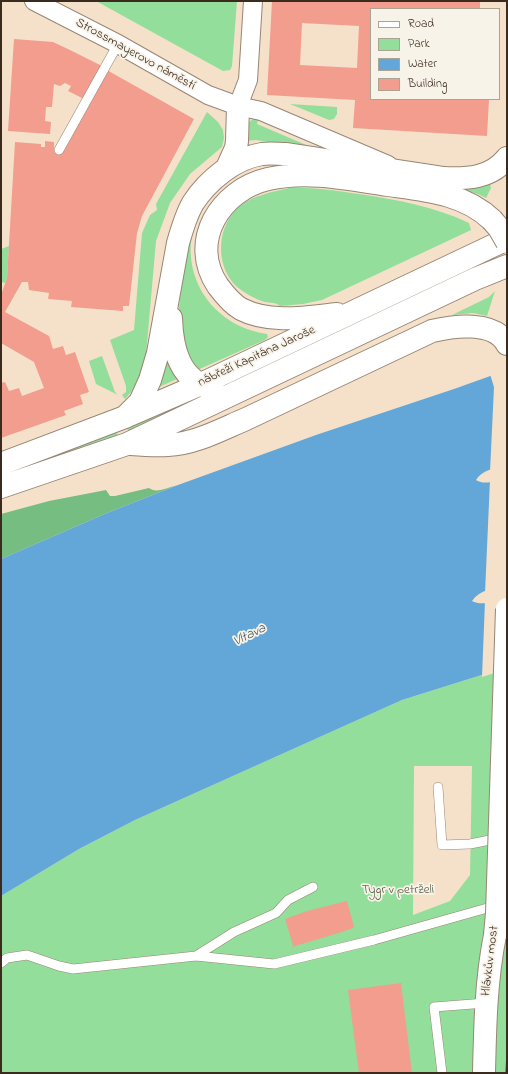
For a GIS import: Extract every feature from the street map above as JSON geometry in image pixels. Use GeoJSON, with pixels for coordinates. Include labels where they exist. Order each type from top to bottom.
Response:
{"type":"FeatureCollection","features":[{"type":"Feature","properties":{"kind":"main road"},"geometry":{"type":"LineString","coordinates":[[227,168],[236,148],[238,106]]}},
{"type":"Feature","properties":{"kind":"main road"},"geometry":{"type":"LineString","coordinates":[[125,417],[140,402],[150,380],[158,353],[178,243],[183,225],[193,204],[200,194],[208,184],[227,168],[261,154],[274,153],[304,156],[444,178],[461,179],[487,174],[507,158]]}},
{"type":"Feature","properties":{"kind":"main road"},"geometry":{"type":"LineString","coordinates":[[350,313],[280,318],[259,315],[241,308],[225,295],[213,278],[209,267],[207,255],[208,233],[214,218],[234,195],[254,184],[281,177],[314,175],[331,176],[443,194],[463,200],[476,207],[492,220],[499,228],[507,242]]}},
{"type":"Feature","properties":{"kind":"main road","name":"nábřeží Kapitána Jaroše"},"geometry":{"type":"LineString","coordinates":[[1,464],[125,417],[199,385],[507,239]]}},
{"type":"Feature","properties":{"kind":"main road","name":"nábřeží Kapitána Jaroše"},"geometry":{"type":"LineString","coordinates":[[1,487],[127,444],[475,279],[507,266]]}},
{"type":"Feature","properties":{"kind":"main road"},"geometry":{"type":"LineString","coordinates":[[172,280],[171,318],[173,343],[184,369],[199,385],[216,390],[244,389]]}},
{"type":"Feature","properties":{"kind":"main road"},"geometry":{"type":"LineString","coordinates":[[127,444],[168,446],[182,444],[216,432],[419,336],[441,329],[461,326],[481,328],[496,334],[507,344]]}},
{"type":"Feature","properties":{"kind":"main road","name":"Hlávkův most"},"geometry":{"type":"LineString","coordinates":[[484,1073],[486,1003],[497,897],[507,609]]}},
{"type":"Feature","properties":{"kind":"street","name":"Strossmayerovo náměstí"},"geometry":{"type":"LineString","coordinates":[[34,1],[118,44],[208,95],[238,106],[261,111],[404,172]]}},
{"type":"Feature","properties":{"kind":"street"},"geometry":{"type":"LineString","coordinates":[[238,106],[248,80],[253,1]]}},
{"type":"Feature","properties":{"kind":"lane"},"geometry":{"type":"LineString","coordinates":[[59,150],[118,44]]}},
{"type":"Feature","properties":{"kind":"lane"},"geometry":{"type":"LineString","coordinates":[[438,787],[442,845],[470,844],[507,837]]}},
{"type":"Feature","properties":{"kind":"lane"},"geometry":{"type":"LineString","coordinates":[[196,956],[234,932],[276,913],[288,900],[313,887]]}},
{"type":"Feature","properties":{"kind":"lane"},"geometry":{"type":"LineString","coordinates":[[1,963],[7,958],[27,955],[59,966],[73,969],[196,956],[274,964],[374,940],[507,903]]}},
{"type":"Feature","properties":{"kind":"lane"},"geometry":{"type":"LineString","coordinates":[[442,1073],[434,1008],[486,1003]]}},
{"type":"Feature","properties":{"kind":"green space"},"geometry":{"type":"Polygon","coordinates":[[[96,1],[237,1],[232,66],[230,70],[223,71],[96,1]]]}},
{"type":"Feature","properties":{"kind":"green space"},"geometry":{"type":"Polygon","coordinates":[[[290,104],[337,107],[337,114],[334,119],[329,120],[290,104]]]}},
{"type":"Feature","properties":{"kind":"green space"},"geometry":{"type":"Polygon","coordinates":[[[207,112],[218,122],[223,130],[224,138],[222,147],[190,174],[170,203],[156,241],[146,355],[140,378],[125,399],[122,395],[126,392],[126,386],[110,340],[134,330],[142,233],[150,215],[157,210],[156,204],[207,112]]]}},
{"type":"Feature","properties":{"kind":"green space"},"geometry":{"type":"Polygon","coordinates":[[[259,117],[257,124],[318,150],[256,140],[244,141],[245,126],[254,118],[259,117]]]}},
{"type":"Feature","properties":{"kind":"green space"},"geometry":{"type":"Polygon","coordinates":[[[264,160],[483,185],[490,184],[491,188],[486,198],[464,190],[285,163],[254,166],[238,174],[223,185],[205,205],[194,228],[191,251],[194,274],[204,295],[220,313],[241,326],[267,334],[268,337],[265,340],[195,371],[183,353],[178,320],[184,252],[195,215],[222,181],[264,160]]]}},
{"type":"Feature","properties":{"kind":"green space"},"geometry":{"type":"Polygon","coordinates":[[[289,188],[307,188],[373,196],[415,204],[442,212],[469,223],[471,230],[322,300],[303,304],[280,306],[275,303],[257,299],[236,286],[224,267],[221,245],[227,223],[232,214],[240,206],[257,197],[289,188]]]}},
{"type":"Feature","properties":{"kind":"green space"},"geometry":{"type":"Polygon","coordinates":[[[9,246],[7,278],[5,283],[1,282],[1,249],[9,246]]]}},
{"type":"Feature","properties":{"kind":"green space"},"geometry":{"type":"Polygon","coordinates":[[[495,291],[487,316],[473,313],[452,315],[489,297],[495,291]]]}},
{"type":"Feature","properties":{"kind":"green space"},"geometry":{"type":"Polygon","coordinates":[[[102,356],[115,392],[118,395],[96,384],[89,361],[102,356]]]}},
{"type":"Feature","properties":{"kind":"green space"},"geometry":{"type":"Polygon","coordinates":[[[167,359],[177,379],[159,387],[167,359]]]}},
{"type":"Feature","properties":{"kind":"green space"},"geometry":{"type":"Polygon","coordinates":[[[200,396],[202,398],[130,437],[127,427],[200,396]]]}},
{"type":"Feature","properties":{"kind":"green space"},"geometry":{"type":"Polygon","coordinates":[[[116,431],[120,441],[1,481],[1,473],[116,431]]]}},
{"type":"Feature","properties":{"kind":"green space"},"geometry":{"type":"Polygon","coordinates":[[[178,485],[107,513],[1,559],[1,514],[49,501],[106,490],[110,496],[115,496],[149,488],[152,490],[163,490],[178,485]]]}},
{"type":"Feature","properties":{"kind":"green space","name":"Tygr v petrželi"},"geometry":{"type":"Polygon","coordinates":[[[507,667],[507,1073],[1,1073],[1,896],[79,849],[135,820],[402,700],[507,667]],[[414,766],[413,915],[450,901],[470,875],[472,766],[414,766]]]}},
{"type":"Feature","properties":{"kind":"water","name":"Vltava"},"geometry":{"type":"Polygon","coordinates":[[[507,370],[507,464],[482,474],[476,480],[480,482],[487,482],[507,477],[507,584],[483,592],[472,601],[476,603],[485,603],[507,596],[507,667],[402,700],[135,820],[79,849],[1,896],[1,559],[107,513],[178,485],[316,435],[507,370]]]}},
{"type":"Feature","properties":{"kind":"pier"},"geometry":{"type":"Polygon","coordinates":[[[507,368],[507,466],[490,472],[494,387],[490,374],[507,368]]]}},
{"type":"Feature","properties":{"kind":"pier"},"geometry":{"type":"Polygon","coordinates":[[[507,475],[507,586],[485,593],[490,480],[507,475]]]}},
{"type":"Feature","properties":{"kind":"pier"},"geometry":{"type":"Polygon","coordinates":[[[507,594],[507,669],[482,677],[485,601],[507,594]]]}},
{"type":"Feature","properties":{"kind":"building"},"geometry":{"type":"Polygon","coordinates":[[[272,1],[480,1],[480,8],[370,8],[370,100],[489,100],[487,136],[353,128],[355,100],[267,95],[272,1]],[[302,23],[300,65],[357,68],[359,26],[302,23]]]}},
{"type":"Feature","properties":{"kind":"building"},"geometry":{"type":"Polygon","coordinates":[[[14,39],[53,42],[102,66],[84,99],[68,91],[71,86],[65,83],[60,86],[54,84],[52,107],[46,107],[45,121],[51,122],[50,134],[8,131],[14,39]]]}},
{"type":"Feature","properties":{"kind":"building"},"geometry":{"type":"Polygon","coordinates":[[[105,69],[194,119],[142,216],[137,233],[129,306],[123,306],[123,311],[71,307],[72,301],[48,299],[49,293],[29,290],[28,282],[22,282],[5,312],[49,336],[53,349],[63,346],[66,355],[75,352],[89,392],[80,395],[83,404],[64,411],[66,415],[1,438],[1,383],[5,382],[9,391],[19,388],[22,396],[44,388],[34,362],[1,343],[1,295],[7,278],[15,142],[41,144],[41,147],[45,147],[45,141],[54,142],[54,152],[59,154],[105,69]]]}},
{"type":"Feature","properties":{"kind":"building"},"geometry":{"type":"Polygon","coordinates":[[[347,901],[354,927],[292,947],[293,945],[285,919],[307,911],[347,901]]]}},
{"type":"Feature","properties":{"kind":"building"},"geometry":{"type":"Polygon","coordinates":[[[401,983],[412,1073],[359,1073],[348,990],[401,983]]]}},
{"type":"Feature","properties":{"kind":"tram line"},"geometry":{"type":"LineString","coordinates":[[506,1073],[507,1049]]}}]}
